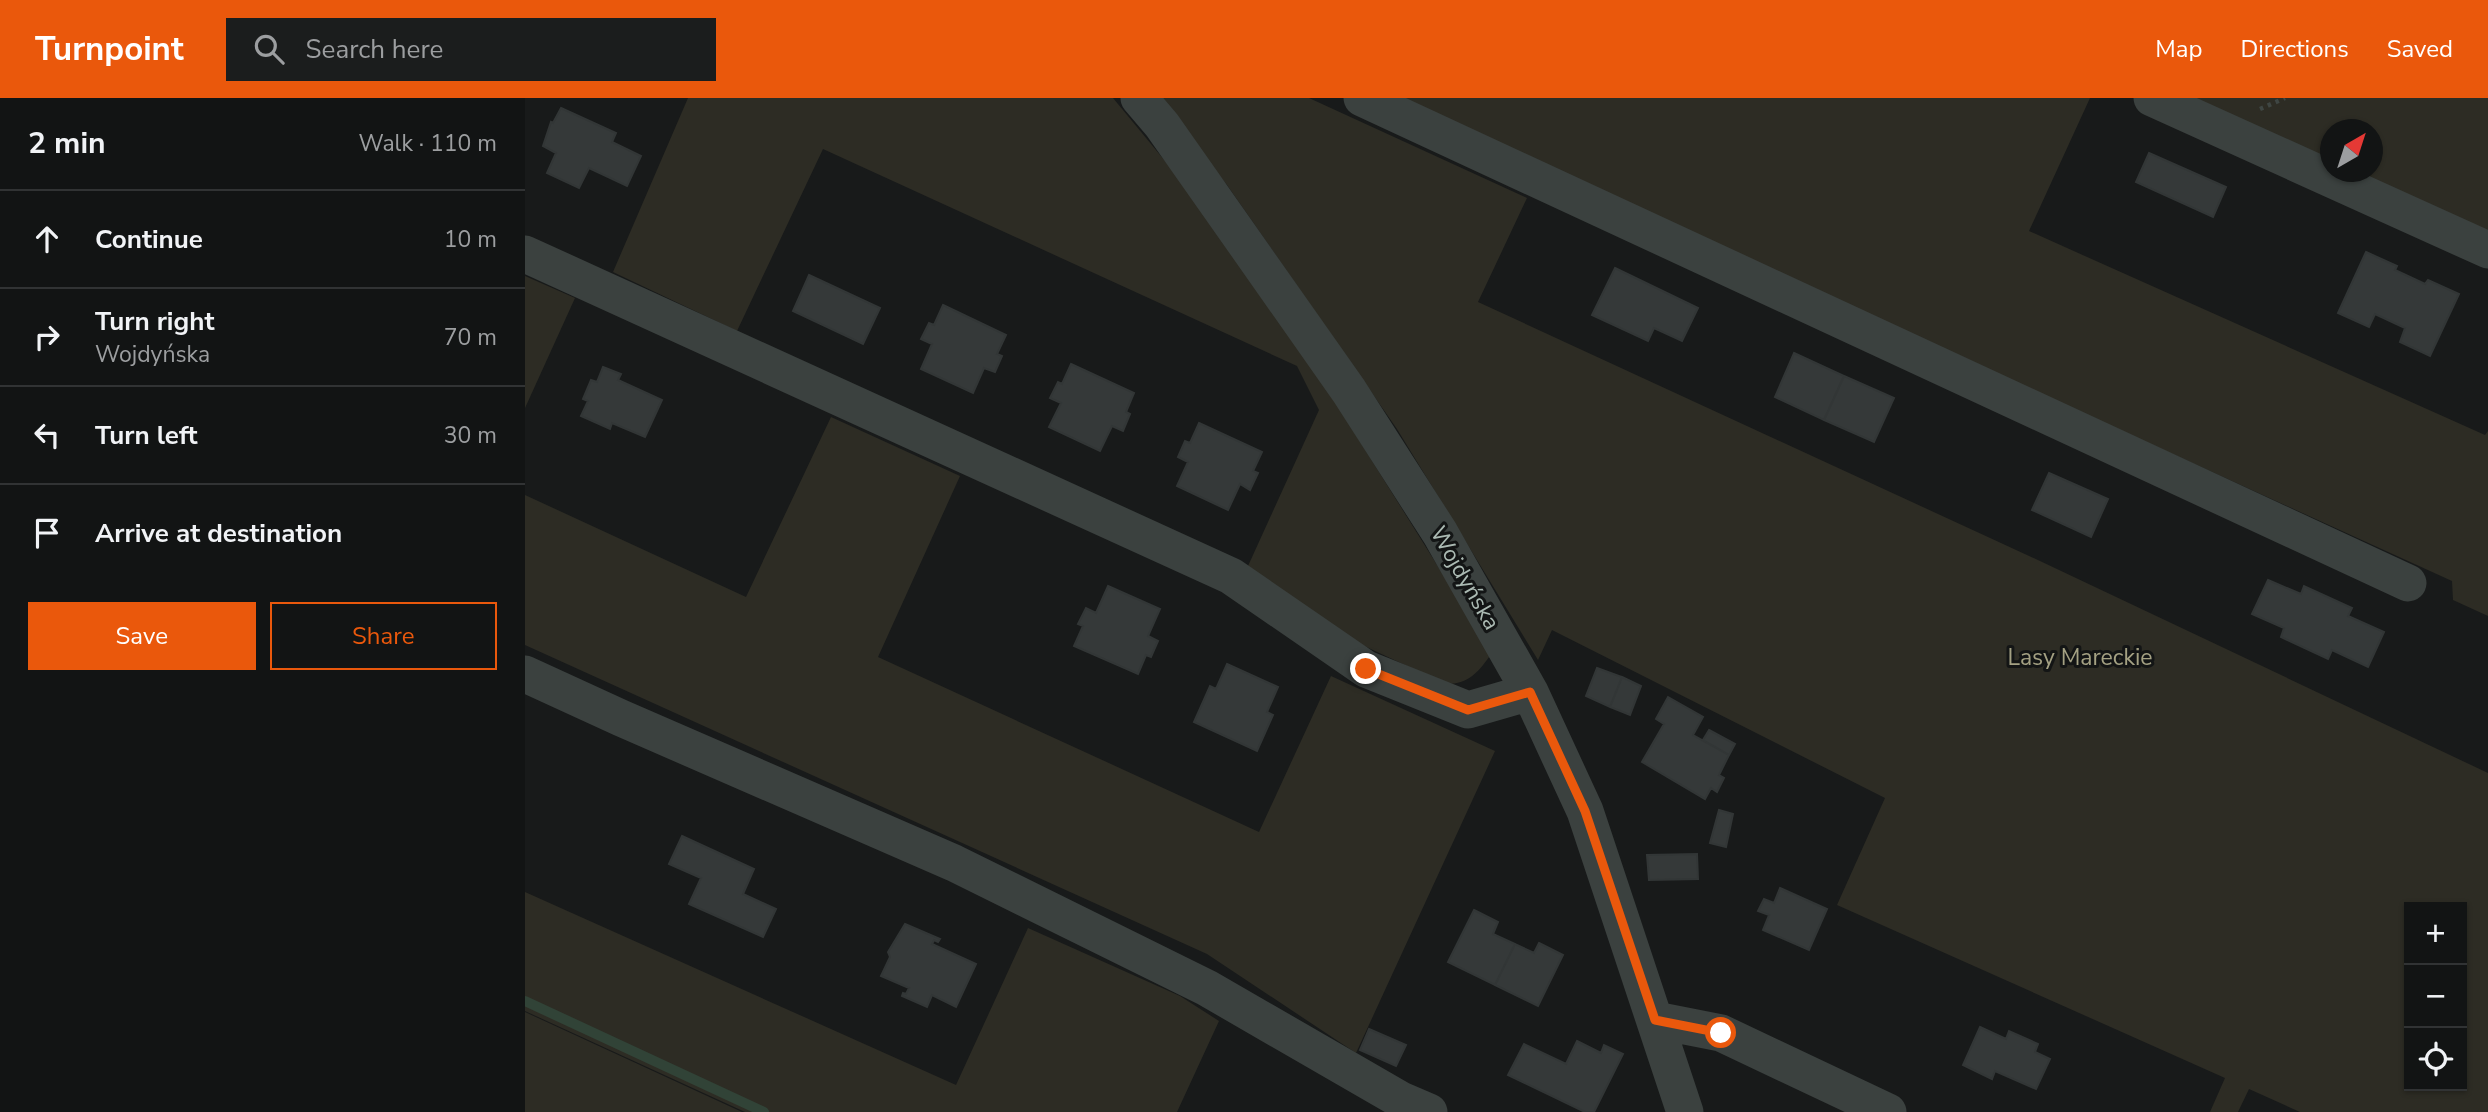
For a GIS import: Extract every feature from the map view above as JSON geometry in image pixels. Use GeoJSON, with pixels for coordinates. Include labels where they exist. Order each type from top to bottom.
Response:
{"type":"FeatureCollection","features":[{"type":"Feature","properties":{"kind":"street","name":"Wojdyńska"},"geometry":{"type":"LineString","coordinates":[[1139,98],[1162,125],[1349,391],[1440,533],[1530,692],[1585,811],[1685,1112]]}},
{"type":"Feature","properties":{"kind":"street"},"geometry":{"type":"LineString","coordinates":[[1362,98],[2408,583]]}},
{"type":"Feature","properties":{"kind":"street"},"geometry":{"type":"LineString","coordinates":[[2152,98],[2488,250]]}},
{"type":"Feature","properties":{"kind":"street"},"geometry":{"type":"LineString","coordinates":[[525,254],[1231,576],[1366,669],[1468,710],[1530,692]]}},
{"type":"Feature","properties":{"kind":"street"},"geometry":{"type":"LineString","coordinates":[[525,674],[633,724],[954,863],[1207,988],[1401,1100],[1429,1112]]}},
{"type":"Feature","properties":{"kind":"street"},"geometry":{"type":"LineString","coordinates":[[1655,1020],[1721,1033],[1888,1112]]}},
{"type":"Feature","properties":{"kind":"green space"},"geometry":{"type":"Polygon","coordinates":[[[688,98],[1113,98],[1189,190],[1319,376],[1492,653],[1468,679],[1446,684],[1347,638],[1248,566],[1319,410],[1297,366],[823,149],[737,331],[613,272],[688,98]]]}},
{"type":"Feature","properties":{"kind":"green space","name":"Lasy Mareckie"},"geometry":{"type":"Polygon","coordinates":[[[1159,98],[1309,98],[1527,198],[1478,302],[2040,561],[2488,773],[2488,1112],[2300,1112],[2249,1089],[2238,1112],[2210,1112],[2225,1078],[1837,905],[1885,798],[1552,630],[1538,660],[1397,429],[1227,185],[1159,98]]]}},
{"type":"Feature","properties":{"kind":"green space"},"geometry":{"type":"Polygon","coordinates":[[[1401,98],[2090,98],[2029,231],[2485,435],[2488,431],[2488,616],[2453,600],[2452,581],[1867,315],[1401,98]]]}},
{"type":"Feature","properties":{"kind":"green space"},"geometry":{"type":"Polygon","coordinates":[[[2192,98],[2488,98],[2488,234],[2373,182],[2383,182],[2383,119],[2320,119],[2320,157],[2192,98]]]}},
{"type":"Feature","properties":{"kind":"green space"},"geometry":{"type":"Polygon","coordinates":[[[525,276],[575,298],[525,408],[525,276]]]}},
{"type":"Feature","properties":{"kind":"green space"},"geometry":{"type":"Polygon","coordinates":[[[831,417],[960,476],[878,657],[1259,832],[1331,676],[1495,751],[1356,1053],[1207,954],[525,645],[525,495],[746,597],[831,417]]]}},
{"type":"Feature","properties":{"kind":"green space"},"geometry":{"type":"Polygon","coordinates":[[[525,892],[956,1085],[1028,928],[1180,996],[1219,1021],[1177,1112],[745,1112],[525,1011],[525,892]]]}},
{"type":"Feature","properties":{"kind":"green space"},"geometry":{"type":"Polygon","coordinates":[[[525,1012],[742,1112],[525,1112],[525,1012]]]}},
{"type":"Feature","properties":{"kind":"building"},"geometry":{"type":"Polygon","coordinates":[[[561,108],[616,133],[612,142],[641,156],[627,186],[589,168],[579,188],[547,173],[556,153],[543,146],[551,122],[553,123],[561,108]]]}},
{"type":"Feature","properties":{"kind":"building"},"geometry":{"type":"Polygon","coordinates":[[[2149,153],[2226,187],[2213,217],[2136,182],[2149,153]]]}},
{"type":"Feature","properties":{"kind":"building"},"geometry":{"type":"Polygon","coordinates":[[[2366,252],[2397,266],[2395,270],[2425,284],[2428,280],[2459,294],[2430,356],[2400,342],[2405,328],[2375,314],[2369,327],[2338,313],[2366,252]]]}},
{"type":"Feature","properties":{"kind":"building"},"geometry":{"type":"Polygon","coordinates":[[[1615,268],[1698,308],[1682,341],[1654,328],[1648,341],[1592,315],[1615,268]]]}},
{"type":"Feature","properties":{"kind":"building"},"geometry":{"type":"Polygon","coordinates":[[[809,275],[880,308],[863,344],[793,311],[809,275]]]}},
{"type":"Feature","properties":{"kind":"building"},"geometry":{"type":"Polygon","coordinates":[[[943,305],[1006,335],[997,354],[1002,356],[995,372],[984,368],[973,393],[921,369],[932,344],[921,339],[929,323],[934,325],[943,305]]]}},
{"type":"Feature","properties":{"kind":"building"},"geometry":{"type":"Polygon","coordinates":[[[1794,353],[1844,376],[1824,420],[1775,397],[1794,353]]]}},
{"type":"Feature","properties":{"kind":"building"},"geometry":{"type":"Polygon","coordinates":[[[1071,364],[1134,393],[1126,412],[1130,414],[1123,431],[1112,426],[1100,451],[1049,427],[1061,403],[1050,398],[1058,382],[1062,384],[1071,364]]]}},
{"type":"Feature","properties":{"kind":"building"},"geometry":{"type":"Polygon","coordinates":[[[603,367],[621,374],[618,380],[662,400],[645,437],[612,423],[610,429],[581,416],[588,401],[583,399],[591,380],[597,382],[603,367]]]}},
{"type":"Feature","properties":{"kind":"building"},"geometry":{"type":"Polygon","coordinates":[[[1844,376],[1894,398],[1874,442],[1824,420],[1844,376]]]}},
{"type":"Feature","properties":{"kind":"building"},"geometry":{"type":"Polygon","coordinates":[[[1199,423],[1262,452],[1253,471],[1258,473],[1250,490],[1240,484],[1228,510],[1177,486],[1188,462],[1178,457],[1185,441],[1190,443],[1199,423]]]}},
{"type":"Feature","properties":{"kind":"building"},"geometry":{"type":"Polygon","coordinates":[[[2049,473],[2108,499],[2091,537],[2032,510],[2049,473]]]}},
{"type":"Feature","properties":{"kind":"building"},"geometry":{"type":"Polygon","coordinates":[[[2268,580],[2301,594],[2304,586],[2352,608],[2348,616],[2384,632],[2368,667],[2332,650],[2328,659],[2281,637],[2284,628],[2252,614],[2268,580]]]}},
{"type":"Feature","properties":{"kind":"building"},"geometry":{"type":"Polygon","coordinates":[[[1108,586],[1160,609],[1148,636],[1158,641],[1151,657],[1146,655],[1138,674],[1074,646],[1083,626],[1078,624],[1086,608],[1096,613],[1108,586]]]}},
{"type":"Feature","properties":{"kind":"building"},"geometry":{"type":"Polygon","coordinates":[[[1227,664],[1278,687],[1267,712],[1273,715],[1257,751],[1194,722],[1210,686],[1216,689],[1227,664]]]}},
{"type":"Feature","properties":{"kind":"building"},"geometry":{"type":"Polygon","coordinates":[[[1597,668],[1622,677],[1610,707],[1586,696],[1597,668]]]}},
{"type":"Feature","properties":{"kind":"building"},"geometry":{"type":"Polygon","coordinates":[[[1622,677],[1641,686],[1630,715],[1610,707],[1622,677]]]}},
{"type":"Feature","properties":{"kind":"building"},"geometry":{"type":"Polygon","coordinates":[[[1668,697],[1703,717],[1693,735],[1729,755],[1719,775],[1724,778],[1717,792],[1711,788],[1705,799],[1642,762],[1664,724],[1656,719],[1668,697]]]}},
{"type":"Feature","properties":{"kind":"building"},"geometry":{"type":"Polygon","coordinates":[[[1709,730],[1735,744],[1729,755],[1703,740],[1709,730]]]}},
{"type":"Feature","properties":{"kind":"building"},"geometry":{"type":"Polygon","coordinates":[[[1719,810],[1733,814],[1726,847],[1710,843],[1719,810]]]}},
{"type":"Feature","properties":{"kind":"building"},"geometry":{"type":"Polygon","coordinates":[[[682,836],[754,869],[743,894],[776,909],[763,937],[689,904],[701,878],[669,864],[682,836]]]}},
{"type":"Feature","properties":{"kind":"building"},"geometry":{"type":"Polygon","coordinates":[[[1697,854],[1698,879],[1649,880],[1647,855],[1697,854]]]}},
{"type":"Feature","properties":{"kind":"building"},"geometry":{"type":"Polygon","coordinates":[[[1780,888],[1827,909],[1809,950],[1763,930],[1769,915],[1758,911],[1764,899],[1774,903],[1780,888]]]}},
{"type":"Feature","properties":{"kind":"building"},"geometry":{"type":"Polygon","coordinates":[[[1474,910],[1498,922],[1493,934],[1515,944],[1495,985],[1448,962],[1474,910]]]}},
{"type":"Feature","properties":{"kind":"building"},"geometry":{"type":"Polygon","coordinates":[[[905,924],[940,939],[938,942],[934,940],[932,944],[976,964],[956,1007],[932,995],[927,1007],[902,996],[909,988],[881,976],[890,957],[888,952],[905,924]]]}},
{"type":"Feature","properties":{"kind":"building"},"geometry":{"type":"Polygon","coordinates":[[[1539,943],[1563,955],[1538,1006],[1495,985],[1515,944],[1534,953],[1539,943]]]}},
{"type":"Feature","properties":{"kind":"building"},"geometry":{"type":"Polygon","coordinates":[[[1980,1027],[2006,1039],[2009,1031],[2038,1044],[2035,1052],[2050,1059],[2036,1089],[1995,1071],[1992,1079],[1963,1065],[1980,1027]]]}},
{"type":"Feature","properties":{"kind":"building"},"geometry":{"type":"Polygon","coordinates":[[[1369,1029],[1406,1045],[1396,1066],[1360,1050],[1369,1029]]]}},
{"type":"Feature","properties":{"kind":"building"},"geometry":{"type":"Polygon","coordinates":[[[1577,1041],[1601,1053],[1604,1045],[1623,1054],[1594,1112],[1585,1112],[1508,1075],[1524,1044],[1566,1064],[1577,1041]]]}},
{"type":"Feature","properties":{"kind":"waterway"},"geometry":{"type":"LineString","coordinates":[[525,1001],[764,1112]]}},
{"type":"Feature","properties":{"kind":"route"},"geometry":{"type":"LineString","coordinates":[[1366,669],[1468,710],[1530,692],[1585,811],[1655,1020],[1721,1033]]}}]}
